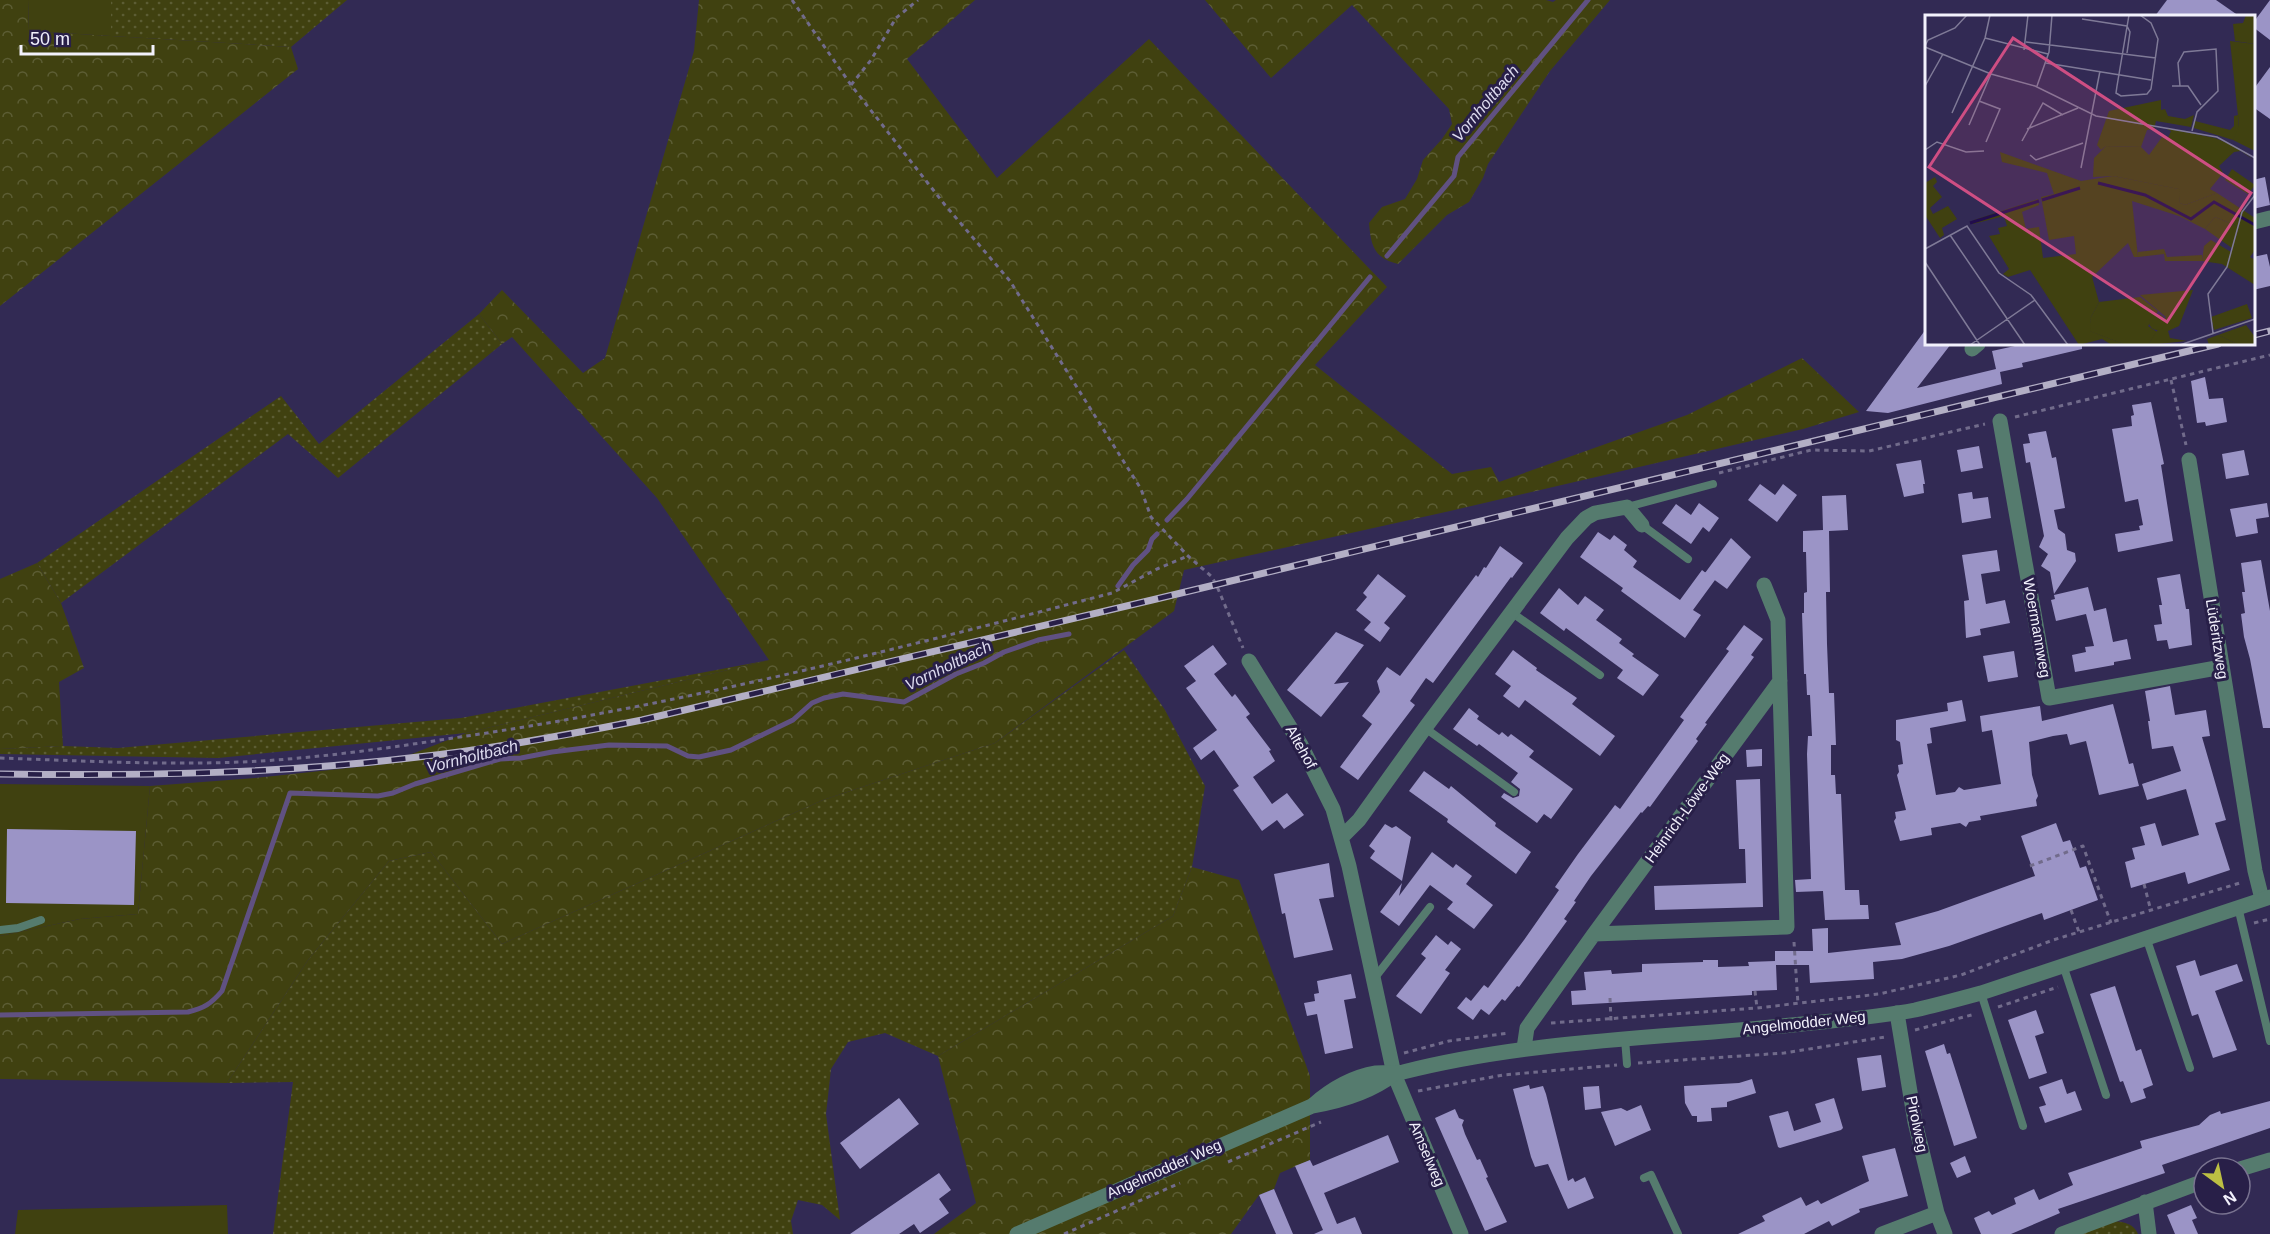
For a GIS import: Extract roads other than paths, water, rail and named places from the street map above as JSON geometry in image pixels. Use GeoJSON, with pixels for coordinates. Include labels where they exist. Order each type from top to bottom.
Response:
{"type":"FeatureCollection","features":[{"type":"Feature","properties":{"kind":"street"},"geometry":{"type":"LineString","coordinates":[[2255,222],[2270,218]]}},
{"type":"Feature","properties":{"kind":"street","name":"Woermannweg"},"geometry":{"type":"LineString","coordinates":[[1993,422],[2049,698],[2222,667]]}},
{"type":"Feature","properties":{"kind":"street","name":"Lüderitzweg"},"geometry":{"type":"LineString","coordinates":[[2189,460],[2256,878],[2266,898]]}},
{"type":"Feature","properties":{"kind":"street"},"geometry":{"type":"LineString","coordinates":[[1342,837],[1359,820],[1511,612],[1586,518],[1594,513],[1627,507],[1642,525]]}},
{"type":"Feature","properties":{"kind":"street"},"geometry":{"type":"LineString","coordinates":[[1594,934],[1787,927],[1778,620],[1764,585]]}},
{"type":"Feature","properties":{"kind":"street","name":"Altehof"},"geometry":{"type":"LineString","coordinates":[[1249,661],[1301,744],[1333,810],[1342,837],[1394,1074]]}},
{"type":"Feature","properties":{"kind":"street","name":"Heinrich-Löwe-Weg"},"geometry":{"type":"LineString","coordinates":[[1524,1048],[1527,1028],[1780,681]]}},
{"type":"Feature","properties":{"kind":"street","name":"Angelmodder Weg"},"geometry":{"type":"LineString","coordinates":[[1017,1234],[1312,1106],[1324,1095],[1343,1084],[1373,1074],[1394,1074],[1433,1064],[1524,1048],[1779,1026],[1897,1013],[1981,993],[2266,898]]}},
{"type":"Feature","properties":{"kind":"street","name":"Pirolweg"},"geometry":{"type":"LineString","coordinates":[[1897,1013],[1915,1122],[1937,1213],[1945,1234]]}},
{"type":"Feature","properties":{"kind":"street","name":"Amselweg"},"geometry":{"type":"LineString","coordinates":[[1394,1074],[1461,1234]]}},
{"type":"Feature","properties":{"kind":"street"},"geometry":{"type":"LineString","coordinates":[[2252,1165],[2270,1160]]}},
{"type":"Feature","properties":{"kind":"street"},"geometry":{"type":"LineString","coordinates":[[2061,1234],[2192,1185]]}},
{"type":"Feature","properties":{"kind":"street"},"geometry":{"type":"LineString","coordinates":[[2145,1202],[2149,1234]]}},
{"type":"Feature","properties":{"kind":"street"},"geometry":{"type":"LineString","coordinates":[[1882,1234],[1937,1213]]}},
{"type":"Feature","properties":{"kind":"lane"},"geometry":{"type":"LineString","coordinates":[[1627,507],[1713,484]]}},
{"type":"Feature","properties":{"kind":"lane"},"geometry":{"type":"LineString","coordinates":[[1642,525],[1688,559]]}},
{"type":"Feature","properties":{"kind":"lane"},"geometry":{"type":"LineString","coordinates":[[1511,612],[1600,675]]}},
{"type":"Feature","properties":{"kind":"lane"},"geometry":{"type":"LineString","coordinates":[[1425,728],[1514,792]]}},
{"type":"Feature","properties":{"kind":"lane"},"geometry":{"type":"LineString","coordinates":[[1373,980],[1430,906]]}},
{"type":"Feature","properties":{"kind":"lane"},"geometry":{"type":"LineString","coordinates":[[2238,907],[2270,1041]]}},
{"type":"Feature","properties":{"kind":"lane"},"geometry":{"type":"LineString","coordinates":[[0,930],[18,928],[41,920]]}},
{"type":"Feature","properties":{"kind":"lane"},"geometry":{"type":"LineString","coordinates":[[2146,938],[2190,1068]]}},
{"type":"Feature","properties":{"kind":"lane"},"geometry":{"type":"LineString","coordinates":[[2063,965],[2106,1095]]}},
{"type":"Feature","properties":{"kind":"lane"},"geometry":{"type":"LineString","coordinates":[[1981,993],[2023,1126]]}},
{"type":"Feature","properties":{"kind":"lane"},"geometry":{"type":"LineString","coordinates":[[1625,1039],[1627,1064]]}},
{"type":"Feature","properties":{"kind":"lane"},"geometry":{"type":"LineString","coordinates":[[1644,1178],[1651,1175],[1678,1234]]}},
{"type":"Feature","properties":{"kind":"waterway","name":"Vornholtbach"},"geometry":{"type":"LineString","coordinates":[[1387,256],[1454,176],[1458,157],[1588,0]]}},
{"type":"Feature","properties":{"kind":"waterway","name":"Vornholtbach"},"geometry":{"type":"LineString","coordinates":[[1167,520],[1187,499],[1370,277]]}},
{"type":"Feature","properties":{"kind":"waterway","name":"Vornholtbach"},"geometry":{"type":"LineString","coordinates":[[1118,586],[1133,565],[1148,550],[1152,539],[1157,534]]}},
{"type":"Feature","properties":{"kind":"waterway","name":"Vornholtbach"},"geometry":{"type":"LineString","coordinates":[[0,1015],[188,1012],[211,1002],[222,991],[290,793],[378,796],[500,759],[609,745],[667,746],[688,756],[699,757],[731,750],[793,720],[812,703],[824,698],[843,694],[904,702],[1004,652],[1038,640],[1069,634]]}},
{"type":"Feature","properties":{"kind":"railway"},"geometry":{"type":"LineString","coordinates":[[2255,335],[2270,331]]}},
{"type":"Feature","properties":{"kind":"railway"},"geometry":{"type":"LineString","coordinates":[[0,774],[157,774],[366,763],[474,750],[614,726],[1152,600],[2214,345]]}}]}
